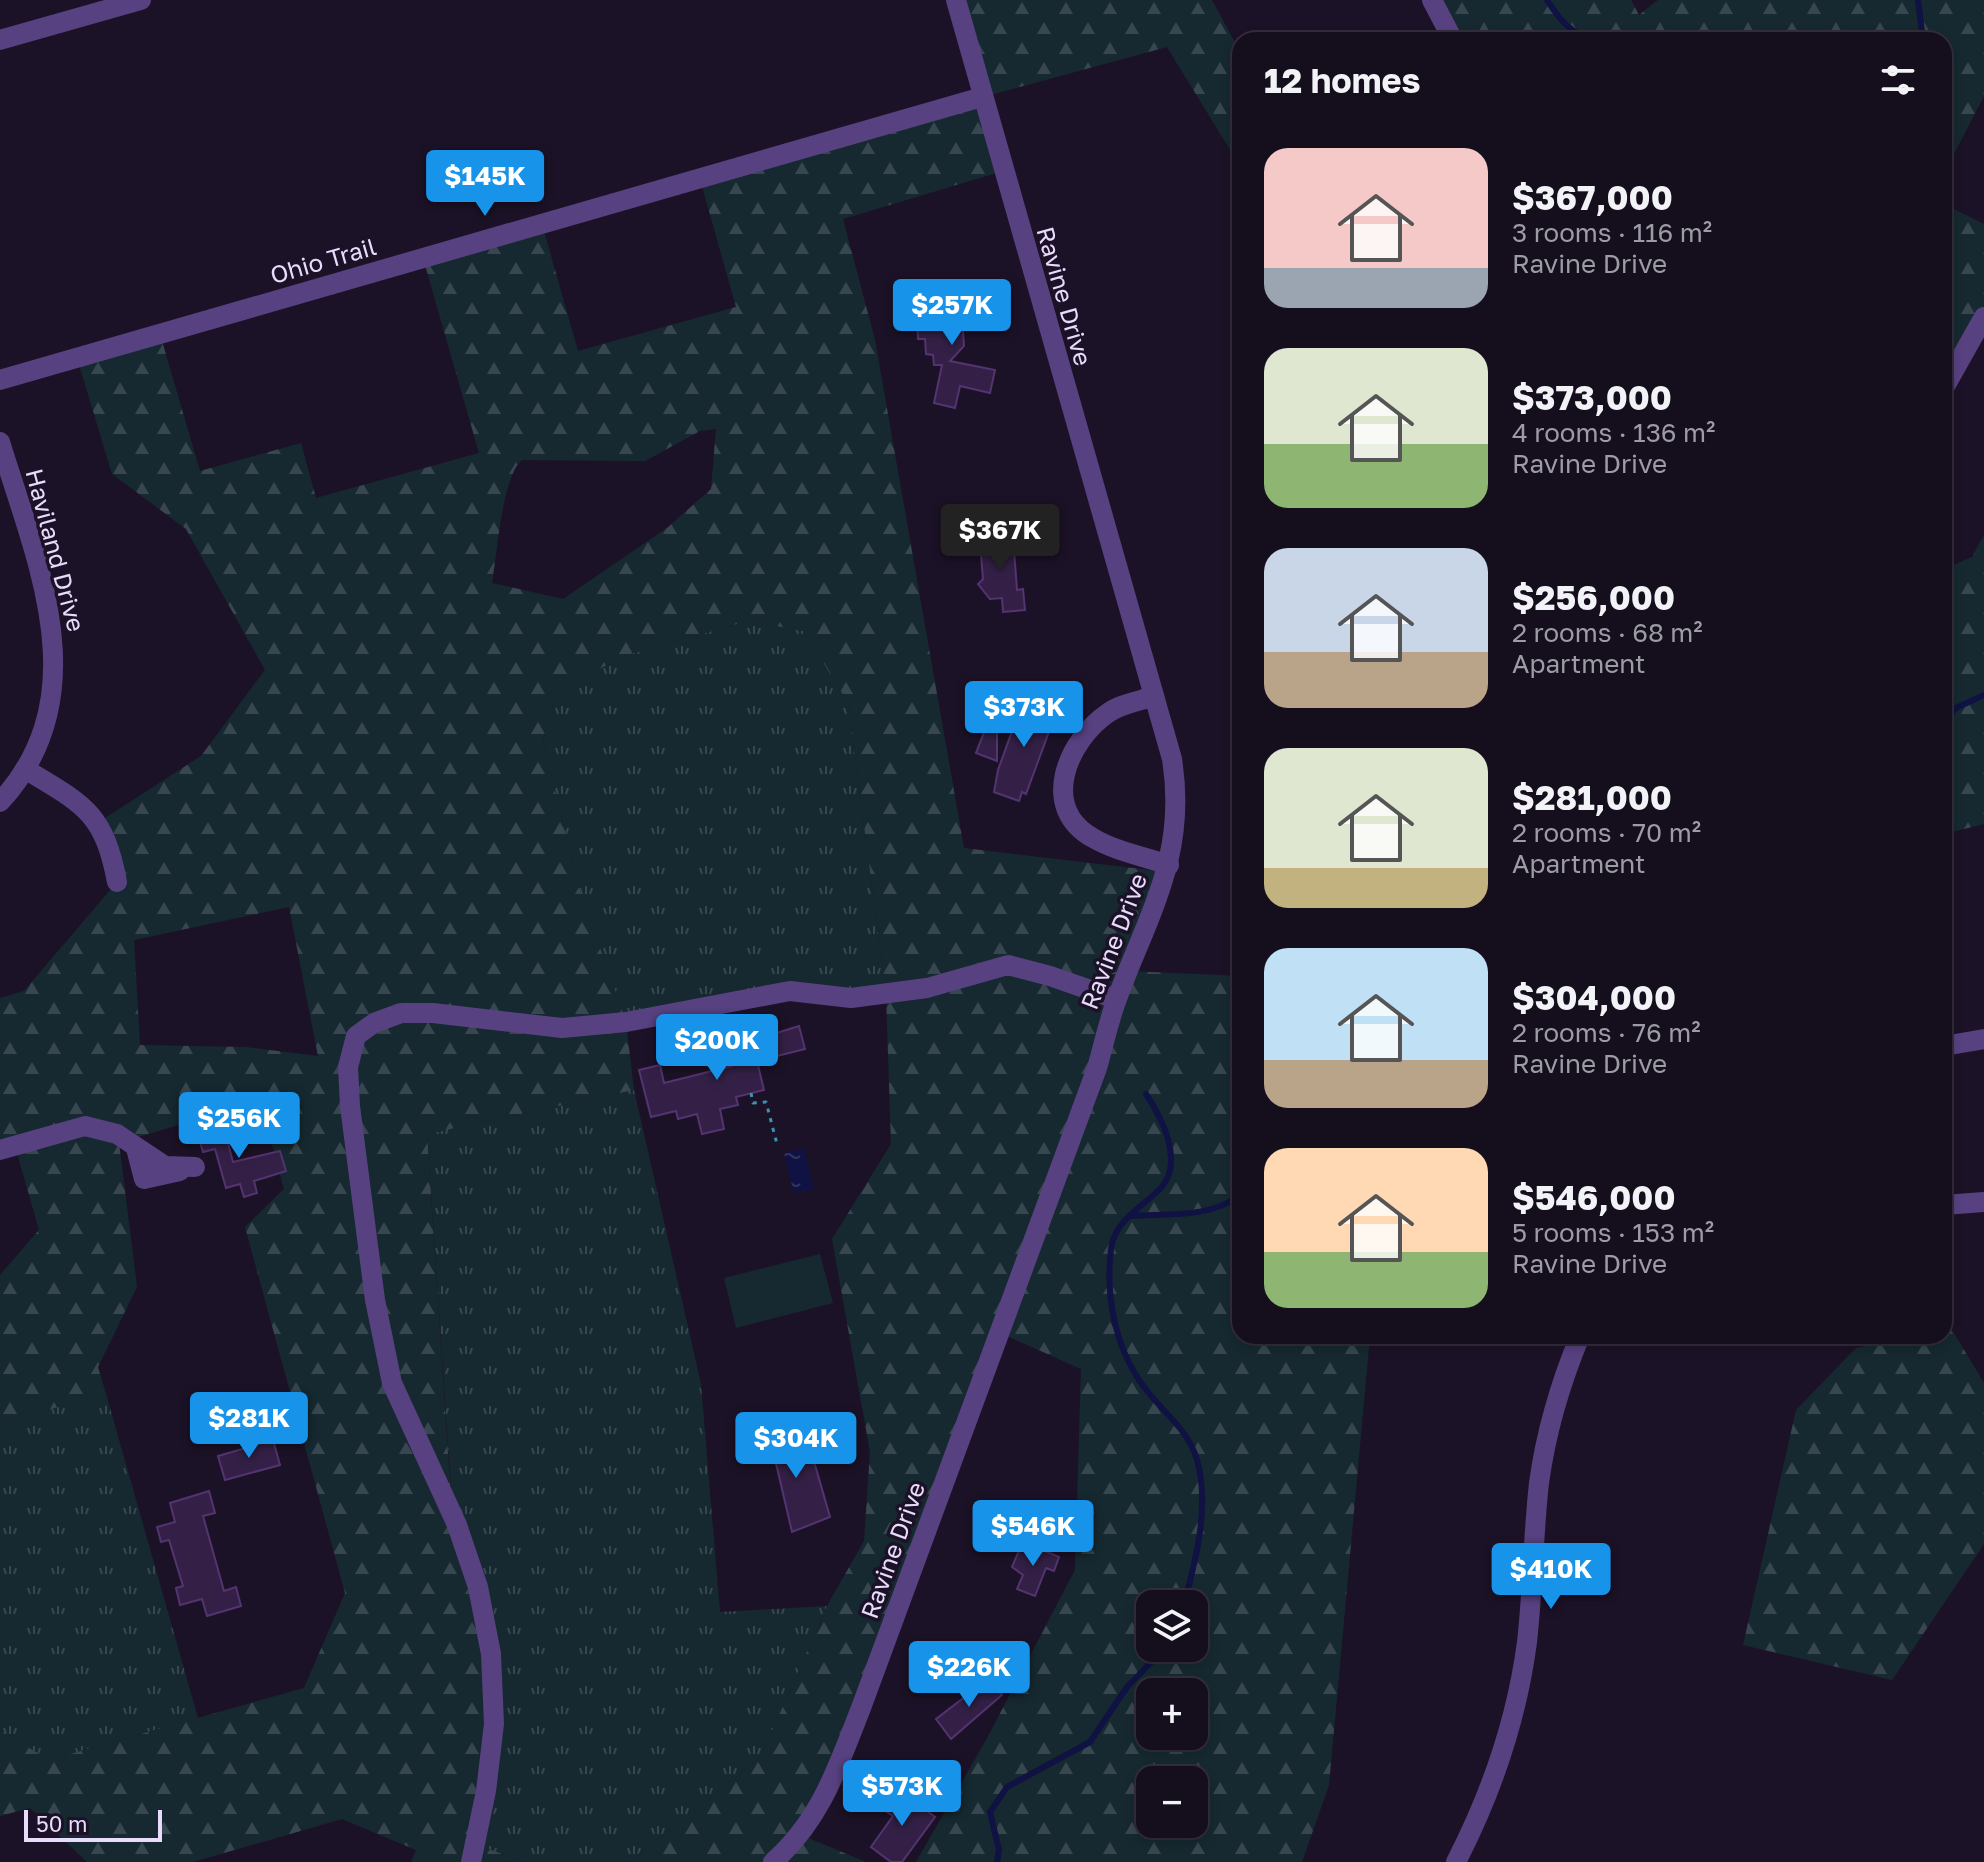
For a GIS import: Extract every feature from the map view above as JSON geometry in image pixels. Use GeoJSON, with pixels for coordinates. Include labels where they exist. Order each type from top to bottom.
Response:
{"type":"FeatureCollection","features":[{"type":"Feature","properties":{"kind":"street"},"geometry":{"type":"LineString","coordinates":[[0,40],[141,0]]}},
{"type":"Feature","properties":{"kind":"street","name":"Ravine Drive"},"geometry":{"type":"LineString","coordinates":[[773,1862],[801,1835],[828,1793],[1097,1068],[1116,999],[1169,865],[1176,819],[1175,781],[1154,696],[956,0]]}},
{"type":"Feature","properties":{"kind":"street"},"geometry":{"type":"LineString","coordinates":[[1432,0],[1449,32]]}},
{"type":"Feature","properties":{"kind":"street","name":"Ohio Trail"},"geometry":{"type":"LineString","coordinates":[[0,380],[982,97]]}},
{"type":"Feature","properties":{"kind":"street"},"geometry":{"type":"LineString","coordinates":[[1952,374],[1984,317]]}},
{"type":"Feature","properties":{"kind":"street","name":"Haviland Drive"},"geometry":{"type":"LineString","coordinates":[[0,442],[42,584],[55,644],[51,704],[38,745],[25,769],[0,802]]}},
{"type":"Feature","properties":{"kind":"street"},"geometry":{"type":"LineString","coordinates":[[1154,696],[1110,711],[1091,728],[1070,756],[1061,789],[1065,811],[1092,838],[1169,865]]}},
{"type":"Feature","properties":{"kind":"street"},"geometry":{"type":"LineString","coordinates":[[25,769],[72,798],[99,822],[110,846],[117,882]]}},
{"type":"Feature","properties":{"kind":"street"},"geometry":{"type":"LineString","coordinates":[[471,1862],[486,1791],[494,1724],[491,1654],[478,1587],[457,1525],[392,1383],[375,1300],[350,1106],[348,1067],[356,1036],[374,1023],[401,1013],[433,1013],[562,1028],[626,1022],[790,991],[851,998],[927,988],[1008,965],[1116,999]]}},
{"type":"Feature","properties":{"kind":"street"},"geometry":{"type":"LineString","coordinates":[[1952,1045],[1984,1039]]}},
{"type":"Feature","properties":{"kind":"street"},"geometry":{"type":"LineString","coordinates":[[0,1150],[85,1126],[117,1134],[136,1148]]}},
{"type":"Feature","properties":{"kind":"street"},"geometry":{"type":"LineString","coordinates":[[1952,1204],[1984,1202]]}},
{"type":"Feature","properties":{"kind":"street"},"geometry":{"type":"LineString","coordinates":[[1456,1862],[1476,1823],[1515,1701],[1527,1642],[1545,1445],[1566,1370],[1577,1344]]}},
{"type":"Feature","properties":{"kind":"path"},"geometry":{"type":"LineString","coordinates":[[751,1093],[753,1103],[766,1102],[777,1144]]}},
{"type":"Feature","properties":{"kind":"green space"},"geometry":{"type":"Polygon","coordinates":[[[956,0],[1212,0],[1232,37],[1232,153],[1167,47],[983,97],[1003,171],[843,219],[875,340],[964,848],[1167,872],[1128,971],[1232,976],[1232,1344],[1369,1344],[1329,1785],[1302,1862],[916,1862],[986,1740],[1075,1570],[1081,1369],[1000,1333],[801,1835],[866,1862],[628,1862],[760,1758],[827,1606],[864,1541],[870,1452],[832,1239],[891,1144],[886,994],[848,703],[804,631],[748,621],[623,656],[556,693],[543,740],[578,885],[626,1022],[634,1090],[427,1134],[452,1513],[491,1654],[475,1844],[524,1862],[411,1862],[416,1850],[342,1819],[193,1862],[87,1862],[30,1808],[0,1816],[0,1730],[49,1760],[304,1688],[345,1593],[245,1227],[284,1189],[260,1100],[119,1143],[137,1287],[98,1367],[106,1394],[0,1423],[0,1275],[39,1230],[15,1146],[0,1150],[0,998],[24,991],[117,882],[99,822],[201,756],[265,670],[186,529],[112,474],[77,358],[160,334],[200,471],[301,443],[316,498],[479,453],[423,258],[542,224],[578,351],[736,307],[700,179],[982,97],[956,0]],[[716,429],[700,431],[645,461],[522,460],[515,469],[505,499],[492,583],[563,599],[667,528],[711,489],[716,429]],[[289,907],[134,940],[140,1045],[245,1047],[318,1056],[289,907]]]}},
{"type":"Feature","properties":{"kind":"green space"},"geometry":{"type":"Polygon","coordinates":[[[1432,0],[1631,0],[1639,15],[1658,0],[1984,0],[1984,96],[1952,158],[1952,32],[1449,32],[1432,0]]]}},
{"type":"Feature","properties":{"kind":"green space"},"geometry":{"type":"Polygon","coordinates":[[[1952,208],[1984,224],[1984,317],[1952,374],[1952,208]]]}},
{"type":"Feature","properties":{"kind":"green space"},"geometry":{"type":"Polygon","coordinates":[[[1984,535],[1984,824],[1952,832],[1952,566],[1972,557],[1984,535]]]}},
{"type":"Feature","properties":{"kind":"green space"},"geometry":{"type":"Polygon","coordinates":[[[748,621],[804,631],[848,703],[886,994],[790,991],[626,1022],[578,885],[543,740],[556,693],[623,656],[748,621]]]}},
{"type":"Feature","properties":{"kind":"green space"},"geometry":{"type":"Polygon","coordinates":[[[634,1090],[701,1384],[720,1612],[827,1606],[760,1758],[628,1862],[524,1862],[475,1844],[427,1134],[634,1090]]]}},
{"type":"Feature","properties":{"kind":"green space"},"geometry":{"type":"Polygon","coordinates":[[[820,1254],[833,1303],[736,1328],[724,1278],[820,1254]]]}},
{"type":"Feature","properties":{"kind":"green space"},"geometry":{"type":"Polygon","coordinates":[[[1952,1330],[1984,1383],[1984,1544],[1892,1680],[1743,1645],[1796,1410],[1856,1348],[1877,1344],[1952,1344],[1952,1330]]]}},
{"type":"Feature","properties":{"kind":"green space"},"geometry":{"type":"Polygon","coordinates":[[[106,1394],[198,1718],[49,1760],[0,1730],[0,1423],[106,1394]]]}},
{"type":"Feature","properties":{"kind":"water"},"geometry":{"type":"Polygon","coordinates":[[[804,1148],[814,1189],[794,1193],[784,1153],[804,1148]]]}},
{"type":"Feature","properties":{"kind":"building"},"geometry":{"type":"Polygon","coordinates":[[[957,287],[957,296],[973,296],[974,316],[962,317],[964,346],[950,361],[995,370],[990,393],[960,386],[955,408],[934,403],[942,365],[934,365],[933,355],[926,354],[925,339],[918,339],[917,316],[939,315],[939,288],[957,287]]]}},
{"type":"Feature","properties":{"kind":"building"},"geometry":{"type":"Polygon","coordinates":[[[1008,535],[1009,549],[1014,549],[1017,590],[1023,589],[1025,610],[1003,612],[1002,598],[990,599],[978,584],[983,579],[981,555],[976,555],[975,537],[1008,535]]]}},
{"type":"Feature","properties":{"kind":"building"},"geometry":{"type":"Polygon","coordinates":[[[1024,698],[1057,710],[1026,794],[1022,792],[1019,801],[994,792],[998,770],[1024,698]]]}},
{"type":"Feature","properties":{"kind":"building"},"geometry":{"type":"Polygon","coordinates":[[[997,702],[997,761],[976,753],[997,702]]]}},
{"type":"Feature","properties":{"kind":"building"},"geometry":{"type":"Polygon","coordinates":[[[799,1026],[805,1049],[757,1061],[764,1090],[736,1097],[738,1105],[720,1109],[724,1129],[702,1134],[697,1114],[678,1119],[676,1111],[651,1117],[639,1070],[660,1065],[664,1083],[732,1066],[728,1048],[799,1026]]]}},
{"type":"Feature","properties":{"kind":"building"},"geometry":{"type":"Polygon","coordinates":[[[222,1121],[233,1162],[280,1151],[286,1171],[254,1181],[257,1193],[244,1197],[240,1184],[226,1188],[215,1149],[203,1152],[196,1128],[222,1121]]]}},
{"type":"Feature","properties":{"kind":"building"},"geometry":{"type":"Polygon","coordinates":[[[791,1430],[798,1455],[811,1451],[830,1517],[792,1532],[775,1459],[762,1462],[755,1440],[791,1430]]]}},
{"type":"Feature","properties":{"kind":"building"},"geometry":{"type":"Polygon","coordinates":[[[273,1440],[280,1465],[225,1480],[218,1456],[273,1440]]]}},
{"type":"Feature","properties":{"kind":"building"},"geometry":{"type":"Polygon","coordinates":[[[209,1491],[215,1513],[203,1516],[224,1591],[236,1587],[241,1606],[207,1616],[202,1599],[180,1605],[176,1588],[183,1586],[169,1540],[161,1542],[157,1527],[175,1522],[170,1503],[209,1491]]]}},
{"type":"Feature","properties":{"kind":"building"},"geometry":{"type":"Polygon","coordinates":[[[1036,1547],[1059,1557],[1054,1571],[1046,1568],[1035,1596],[1017,1589],[1023,1575],[1012,1567],[1020,1548],[1033,1553],[1036,1547]]]}},
{"type":"Feature","properties":{"kind":"building"},"geometry":{"type":"Polygon","coordinates":[[[988,1679],[1002,1695],[951,1739],[936,1719],[988,1679]]]}},
{"type":"Feature","properties":{"kind":"building"},"geometry":{"type":"Polygon","coordinates":[[[898,1790],[935,1817],[902,1862],[891,1862],[871,1847],[893,1816],[884,1810],[898,1790]]]}},
{"type":"Feature","properties":{"kind":"waterway"},"geometry":{"type":"LineString","coordinates":[[1547,0],[1556,14],[1575,32]]}},
{"type":"Feature","properties":{"kind":"waterway"},"geometry":{"type":"LineString","coordinates":[[1918,0],[1922,32]]}},
{"type":"Feature","properties":{"kind":"waterway"},"geometry":{"type":"LineString","coordinates":[[1952,712],[1984,695]]}},
{"type":"Feature","properties":{"kind":"waterway"},"geometry":{"type":"LineString","coordinates":[[1146,1094],[1164,1128],[1171,1167],[1160,1189],[1117,1230],[1111,1249],[1110,1287],[1115,1324],[1128,1360],[1148,1392],[1183,1432],[1197,1460],[1201,1477],[1202,1514],[1187,1590]]}},
{"type":"Feature","properties":{"kind":"waterway"},"geometry":{"type":"LineString","coordinates":[[1129,1216],[1201,1211],[1232,1200]]}},
{"type":"Feature","properties":{"kind":"waterway"},"geometry":{"type":"LineString","coordinates":[[997,1862],[999,1850],[990,1812],[1007,1787],[1090,1742],[1127,1687],[1151,1662]]}}]}
